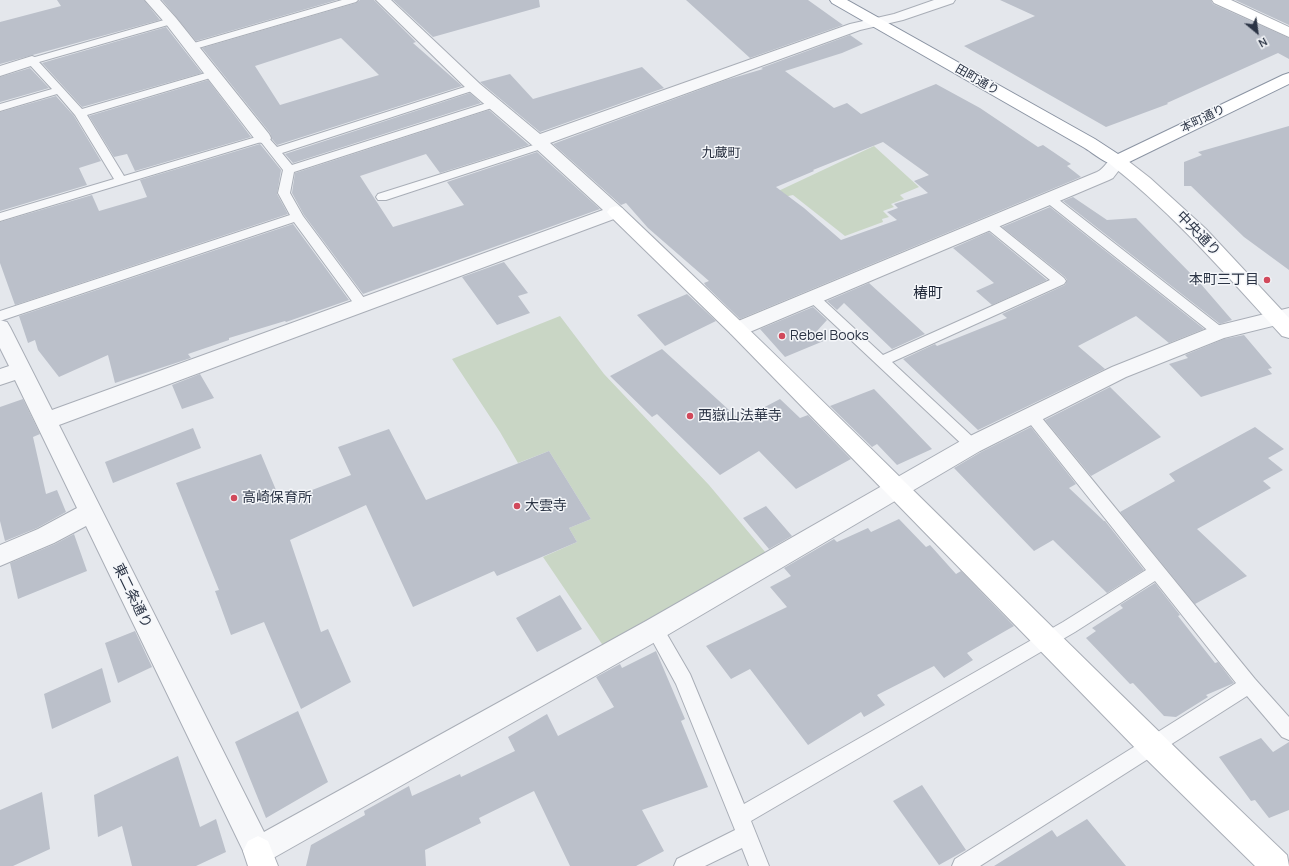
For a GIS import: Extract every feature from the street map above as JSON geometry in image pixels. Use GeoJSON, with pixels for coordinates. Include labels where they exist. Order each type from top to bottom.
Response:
{"type":"FeatureCollection","features":[{"type":"Feature","properties":{"kind":"main road","name":"田町通り"},"geometry":{"type":"LineString","coordinates":[[837,0],[1089,143],[1117,161]]}},
{"type":"Feature","properties":{"kind":"main road"},"geometry":{"type":"LineString","coordinates":[[1219,0],[1289,33]]}},
{"type":"Feature","properties":{"kind":"main road","name":"本町通り"},"geometry":{"type":"LineString","coordinates":[[1117,161],[1289,78]]}},
{"type":"Feature","properties":{"kind":"main road","name":"中央通り"},"geometry":{"type":"LineString","coordinates":[[1117,161],[1144,182],[1194,228],[1285,322]]}},
{"type":"Feature","properties":{"kind":"main road"},"geometry":{"type":"LineString","coordinates":[[616,212],[738,329],[1152,746],[1276,866]]}},
{"type":"Feature","properties":{"kind":"street"},"geometry":{"type":"LineString","coordinates":[[152,0],[171,21],[262,138]]}},
{"type":"Feature","properties":{"kind":"street"},"geometry":{"type":"LineString","coordinates":[[46,421],[616,212],[541,143],[474,87],[383,0]]}},
{"type":"Feature","properties":{"kind":"street"},"geometry":{"type":"LineString","coordinates":[[541,143],[855,27],[898,17],[948,0]]}},
{"type":"Feature","properties":{"kind":"street"},"geometry":{"type":"LineString","coordinates":[[0,71],[32,61]]}},
{"type":"Feature","properties":{"kind":"street"},"geometry":{"type":"LineString","coordinates":[[738,329],[1107,174],[1117,161]]}},
{"type":"Feature","properties":{"kind":"street"},"geometry":{"type":"LineString","coordinates":[[261,858],[972,445],[1119,372],[1220,332],[1285,322]]}},
{"type":"Feature","properties":{"kind":"street","name":"東二条通り"},"geometry":{"type":"LineString","coordinates":[[0,327],[11,374],[46,421],[261,858]]}},
{"type":"Feature","properties":{"kind":"street"},"geometry":{"type":"LineString","coordinates":[[0,556],[46,536],[91,512]]}},
{"type":"Feature","properties":{"kind":"lane"},"geometry":{"type":"LineString","coordinates":[[191,47],[353,0]]}},
{"type":"Feature","properties":{"kind":"lane"},"geometry":{"type":"LineString","coordinates":[[121,180],[80,113],[32,61],[171,21]]}},
{"type":"Feature","properties":{"kind":"lane"},"geometry":{"type":"LineString","coordinates":[[80,113],[213,74]]}},
{"type":"Feature","properties":{"kind":"lane"},"geometry":{"type":"LineString","coordinates":[[275,151],[474,87]]}},
{"type":"Feature","properties":{"kind":"lane"},"geometry":{"type":"LineString","coordinates":[[0,108],[60,90]]}},
{"type":"Feature","properties":{"kind":"lane"},"geometry":{"type":"LineString","coordinates":[[289,170],[494,104]]}},
{"type":"Feature","properties":{"kind":"lane"},"geometry":{"type":"LineString","coordinates":[[0,217],[262,138],[275,151],[289,170],[284,193],[298,217],[362,305]]}},
{"type":"Feature","properties":{"kind":"lane"},"geometry":{"type":"LineString","coordinates":[[382,197],[541,143]]}},
{"type":"Feature","properties":{"kind":"lane"},"geometry":{"type":"LineString","coordinates":[[1050,199],[1220,332]]}},
{"type":"Feature","properties":{"kind":"lane"},"geometry":{"type":"LineString","coordinates":[[0,316],[298,217]]}},
{"type":"Feature","properties":{"kind":"lane"},"geometry":{"type":"LineString","coordinates":[[882,361],[1059,281],[989,224]]}},
{"type":"Feature","properties":{"kind":"lane"},"geometry":{"type":"LineString","coordinates":[[812,297],[972,445]]}},
{"type":"Feature","properties":{"kind":"lane"},"geometry":{"type":"LineString","coordinates":[[1032,416],[1249,685],[1289,731]]}},
{"type":"Feature","properties":{"kind":"lane"},"geometry":{"type":"LineString","coordinates":[[739,816],[1069,627],[1158,571]]}},
{"type":"Feature","properties":{"kind":"lane"},"geometry":{"type":"LineString","coordinates":[[655,629],[684,680],[759,866]]}},
{"type":"Feature","properties":{"kind":"lane"},"geometry":{"type":"LineString","coordinates":[[962,866],[1249,685]]}},
{"type":"Feature","properties":{"kind":"lane"},"geometry":{"type":"LineString","coordinates":[[684,866],[746,835]]}},
{"type":"Feature","properties":{"kind":"lane"},"geometry":{"type":"LineString","coordinates":[[1276,866],[1289,857]]}},
{"type":"Feature","properties":{"kind":"green space"},"geometry":{"type":"Polygon","coordinates":[[[874,146],[919,187],[900,195],[904,199],[891,204],[894,207],[883,211],[889,217],[882,219],[883,222],[845,236],[793,195],[779,198],[774,193],[874,146]]]}},
{"type":"Feature","properties":{"kind":"green space"},"geometry":{"type":"Polygon","coordinates":[[[560,316],[604,374],[709,485],[766,553],[604,647],[543,557],[577,542],[569,528],[591,519],[549,451],[518,463],[500,432],[452,359],[560,316]]]}},
{"type":"Feature","properties":{"kind":"building"},"geometry":{"type":"Polygon","coordinates":[[[57,0],[144,0],[160,20],[0,64],[0,22],[61,6],[57,0]]]}},
{"type":"Feature","properties":{"kind":"building"},"geometry":{"type":"Polygon","coordinates":[[[162,0],[337,0],[196,41],[162,0]]]}},
{"type":"Feature","properties":{"kind":"building"},"geometry":{"type":"Polygon","coordinates":[[[360,0],[374,0],[416,42],[413,43],[462,86],[277,145],[272,139],[270,133],[202,48],[356,3],[360,0]],[[341,38],[255,66],[280,105],[379,75],[341,38]]]}},
{"type":"Feature","properties":{"kind":"building"},"geometry":{"type":"Polygon","coordinates":[[[393,0],[539,0],[540,7],[433,37],[393,0]]]}},
{"type":"Feature","properties":{"kind":"building"},"geometry":{"type":"Polygon","coordinates":[[[686,0],[808,0],[843,25],[750,58],[686,0]]]}},
{"type":"Feature","properties":{"kind":"building"},"geometry":{"type":"Polygon","coordinates":[[[1000,0],[1211,0],[1213,4],[1289,38],[1289,59],[1278,53],[1167,103],[1168,104],[1106,127],[964,46],[1035,16],[1000,0]]]}},
{"type":"Feature","properties":{"kind":"building"},"geometry":{"type":"Polygon","coordinates":[[[1235,0],[1289,0],[1289,25],[1235,0]]]}},
{"type":"Feature","properties":{"kind":"building"},"geometry":{"type":"Polygon","coordinates":[[[166,27],[202,73],[82,107],[42,63],[166,27]]]}},
{"type":"Feature","properties":{"kind":"building"},"geometry":{"type":"Polygon","coordinates":[[[850,35],[863,44],[842,53],[785,71],[834,108],[847,103],[861,114],[936,84],[980,108],[1038,147],[1043,145],[1071,164],[1067,166],[1081,177],[740,319],[706,286],[704,283],[709,281],[648,228],[626,203],[621,205],[553,144],[726,80],[763,69],[761,68],[850,35]],[[883,142],[813,170],[814,171],[776,187],[804,208],[841,240],[897,220],[887,212],[898,208],[894,204],[928,193],[914,181],[929,175],[883,142]]]}},
{"type":"Feature","properties":{"kind":"building"},"geometry":{"type":"Polygon","coordinates":[[[642,67],[664,88],[540,132],[480,82],[510,74],[533,99],[642,67]]]}},
{"type":"Feature","properties":{"kind":"building"},"geometry":{"type":"Polygon","coordinates":[[[30,68],[49,88],[0,102],[0,77],[30,68]]]}},
{"type":"Feature","properties":{"kind":"building"},"geometry":{"type":"Polygon","coordinates":[[[208,80],[251,137],[135,171],[127,154],[114,157],[89,116],[208,80]]]}},
{"type":"Feature","properties":{"kind":"building"},"geometry":{"type":"Polygon","coordinates":[[[470,93],[481,103],[293,163],[285,154],[470,93]]]}},
{"type":"Feature","properties":{"kind":"building"},"geometry":{"type":"Polygon","coordinates":[[[56,96],[74,116],[101,161],[79,168],[87,185],[0,211],[0,112],[56,96]]]}},
{"type":"Feature","properties":{"kind":"building"},"geometry":{"type":"Polygon","coordinates":[[[489,110],[529,145],[440,173],[426,154],[360,176],[393,227],[464,205],[447,182],[537,152],[600,209],[363,294],[304,215],[292,193],[295,173],[489,110]]]}},
{"type":"Feature","properties":{"kind":"building"},"geometry":{"type":"Polygon","coordinates":[[[1289,126],[1289,270],[1244,237],[1191,186],[1184,186],[1184,162],[1202,155],[1198,152],[1289,126]]]}},
{"type":"Feature","properties":{"kind":"building"},"geometry":{"type":"Polygon","coordinates":[[[260,144],[281,170],[277,194],[288,214],[15,305],[0,263],[0,222],[92,195],[99,211],[147,197],[140,180],[260,144]]]}},
{"type":"Feature","properties":{"kind":"building"},"geometry":{"type":"Polygon","coordinates":[[[1073,197],[1107,220],[1136,218],[1200,283],[1232,320],[1220,324],[1063,201],[1073,197]]]}},
{"type":"Feature","properties":{"kind":"building"},"geometry":{"type":"Polygon","coordinates":[[[1050,207],[1204,329],[1169,343],[1136,316],[1078,346],[1105,369],[978,430],[903,359],[935,344],[937,346],[1007,318],[1002,314],[1065,285],[1067,280],[1065,277],[1002,227],[1050,207]]]}},
{"type":"Feature","properties":{"kind":"building"},"geometry":{"type":"Polygon","coordinates":[[[293,224],[349,300],[286,322],[285,321],[229,338],[229,340],[188,354],[191,358],[115,383],[108,355],[59,377],[38,350],[35,340],[28,343],[19,316],[293,224]]]}},
{"type":"Feature","properties":{"kind":"building"},"geometry":{"type":"Polygon","coordinates":[[[989,232],[1047,280],[992,305],[976,291],[994,283],[953,248],[989,232]]]}},
{"type":"Feature","properties":{"kind":"building"},"geometry":{"type":"Polygon","coordinates":[[[504,262],[528,293],[518,296],[530,313],[497,325],[462,277],[504,262]]]}},
{"type":"Feature","properties":{"kind":"building"},"geometry":{"type":"Polygon","coordinates":[[[869,283],[925,334],[892,349],[844,303],[837,310],[827,301],[869,283]]]}},
{"type":"Feature","properties":{"kind":"building"},"geometry":{"type":"Polygon","coordinates":[[[687,294],[716,321],[665,346],[637,315],[687,294]]]}},
{"type":"Feature","properties":{"kind":"building"},"geometry":{"type":"Polygon","coordinates":[[[813,307],[827,320],[817,331],[826,340],[785,357],[760,329],[813,307]]]}},
{"type":"Feature","properties":{"kind":"building"},"geometry":{"type":"Polygon","coordinates":[[[1244,335],[1272,368],[1268,369],[1272,374],[1201,397],[1169,364],[1188,358],[1185,355],[1224,339],[1244,335]]]}},
{"type":"Feature","properties":{"kind":"building"},"geometry":{"type":"Polygon","coordinates":[[[662,349],[740,420],[780,399],[800,418],[808,415],[851,459],[796,489],[759,451],[720,475],[657,414],[652,417],[610,376],[662,349]]]}},
{"type":"Feature","properties":{"kind":"building"},"geometry":{"type":"Polygon","coordinates":[[[200,374],[214,398],[182,409],[172,385],[200,374]]]}},
{"type":"Feature","properties":{"kind":"building"},"geometry":{"type":"Polygon","coordinates":[[[1110,387],[1161,437],[1091,476],[1045,420],[1110,387]]]}},
{"type":"Feature","properties":{"kind":"building"},"geometry":{"type":"Polygon","coordinates":[[[874,389],[932,449],[897,465],[877,444],[872,447],[830,406],[874,389]]]}},
{"type":"Feature","properties":{"kind":"building"},"geometry":{"type":"Polygon","coordinates":[[[23,399],[40,434],[33,437],[46,494],[57,490],[66,512],[37,528],[5,541],[0,521],[0,407],[23,399]]]}},
{"type":"Feature","properties":{"kind":"building"},"geometry":{"type":"Polygon","coordinates":[[[1031,427],[1076,484],[1069,488],[1105,521],[1144,570],[1107,593],[1053,540],[1034,551],[954,468],[981,452],[1031,427]]]}},
{"type":"Feature","properties":{"kind":"building"},"geometry":{"type":"Polygon","coordinates":[[[1255,427],[1284,449],[1268,458],[1283,470],[1263,481],[1271,488],[1197,529],[1247,576],[1195,604],[1120,512],[1175,481],[1169,474],[1255,427]]]}},
{"type":"Feature","properties":{"kind":"building"},"geometry":{"type":"Polygon","coordinates":[[[193,428],[201,448],[113,483],[105,462],[193,428]]]}},
{"type":"Feature","properties":{"kind":"building"},"geometry":{"type":"Polygon","coordinates":[[[389,429],[426,500],[549,451],[591,519],[569,528],[577,542],[497,576],[494,571],[413,607],[366,505],[290,540],[321,632],[328,629],[351,682],[301,709],[264,622],[231,635],[215,591],[219,590],[176,483],[261,454],[281,502],[351,475],[338,447],[389,429]]]}},
{"type":"Feature","properties":{"kind":"building"},"geometry":{"type":"Polygon","coordinates":[[[766,506],[792,536],[769,549],[743,518],[766,506]]]}},
{"type":"Feature","properties":{"kind":"building"},"geometry":{"type":"Polygon","coordinates":[[[899,519],[926,547],[930,545],[956,574],[961,571],[1014,626],[967,653],[973,660],[944,678],[934,666],[877,695],[885,705],[864,717],[861,712],[808,745],[750,669],[731,679],[706,646],[787,607],[770,587],[791,576],[784,568],[834,539],[837,542],[868,528],[871,532],[899,519]]]}},
{"type":"Feature","properties":{"kind":"building"},"geometry":{"type":"Polygon","coordinates":[[[74,534],[87,571],[18,599],[10,563],[55,544],[74,534]]]}},
{"type":"Feature","properties":{"kind":"building"},"geometry":{"type":"Polygon","coordinates":[[[1155,583],[1180,615],[1178,616],[1215,663],[1218,662],[1234,683],[1206,695],[1208,697],[1176,717],[1164,716],[1133,683],[1130,684],[1086,638],[1096,631],[1092,628],[1123,608],[1120,605],[1155,583]]]}},
{"type":"Feature","properties":{"kind":"building"},"geometry":{"type":"Polygon","coordinates":[[[560,595],[582,629],[537,652],[516,618],[560,595]]]}},
{"type":"Feature","properties":{"kind":"building"},"geometry":{"type":"Polygon","coordinates":[[[135,631],[152,667],[118,683],[105,643],[135,631]]]}},
{"type":"Feature","properties":{"kind":"building"},"geometry":{"type":"Polygon","coordinates":[[[656,651],[685,719],[681,721],[708,787],[642,810],[664,851],[636,866],[570,866],[534,791],[479,818],[481,823],[425,850],[426,866],[306,866],[311,845],[365,815],[364,811],[409,786],[412,796],[460,774],[461,777],[515,751],[508,737],[547,714],[558,736],[614,707],[596,677],[620,664],[622,668],[656,651]]]}},
{"type":"Feature","properties":{"kind":"building"},"geometry":{"type":"Polygon","coordinates":[[[102,668],[111,702],[52,729],[44,694],[102,668]]]}},
{"type":"Feature","properties":{"kind":"building"},"geometry":{"type":"Polygon","coordinates":[[[298,711],[328,782],[266,818],[235,742],[298,711]]]}},
{"type":"Feature","properties":{"kind":"building"},"geometry":{"type":"Polygon","coordinates":[[[1261,738],[1273,752],[1289,742],[1289,810],[1269,818],[1255,800],[1251,801],[1219,757],[1261,738]]]}},
{"type":"Feature","properties":{"kind":"building"},"geometry":{"type":"Polygon","coordinates":[[[178,756],[200,827],[216,819],[226,852],[196,866],[132,866],[122,826],[98,837],[94,795],[178,756]]]}},
{"type":"Feature","properties":{"kind":"building"},"geometry":{"type":"Polygon","coordinates":[[[922,785],[966,850],[939,865],[893,801],[922,785]]]}},
{"type":"Feature","properties":{"kind":"building"},"geometry":{"type":"Polygon","coordinates":[[[42,792],[50,849],[13,866],[0,866],[0,810],[42,792]]]}},
{"type":"Feature","properties":{"kind":"building"},"geometry":{"type":"Polygon","coordinates":[[[1087,819],[1126,866],[994,866],[1052,830],[1057,837],[1087,819]]]}},
{"type":"Feature","properties":{"kind":"place","name":"本町三丁目"},"geometry":{"type":"Point","coordinates":[1267,280]}},
{"type":"Feature","properties":{"kind":"place","name":"Rebel Books"},"geometry":{"type":"Point","coordinates":[782,336]}},
{"type":"Feature","properties":{"kind":"place","name":"西嶽山法華寺"},"geometry":{"type":"Point","coordinates":[690,416]}},
{"type":"Feature","properties":{"kind":"place","name":"高崎保育所"},"geometry":{"type":"Point","coordinates":[234,498]}},
{"type":"Feature","properties":{"kind":"place","name":"大雲寺"},"geometry":{"type":"Point","coordinates":[517,506]}},
{"type":"Feature","properties":{"kind":"district","name":"九蔵町"},"geometry":{"type":"Point","coordinates":[721,153]}},
{"type":"Feature","properties":{"kind":"district","name":"椿町"},"geometry":{"type":"Point","coordinates":[928,294]}}]}
